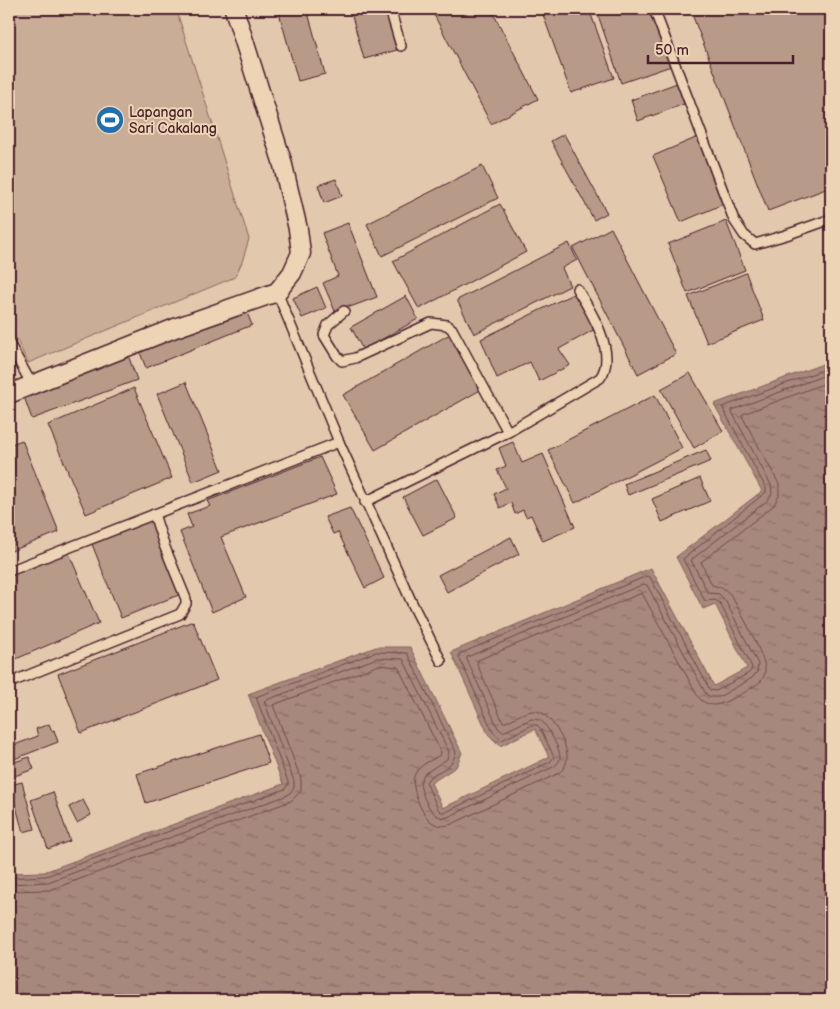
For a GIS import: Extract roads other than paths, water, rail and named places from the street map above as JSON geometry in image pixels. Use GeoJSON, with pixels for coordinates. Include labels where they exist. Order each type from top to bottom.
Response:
{"type":"FeatureCollection","features":[{"type":"Feature","properties":{"kind":"street"},"geometry":{"type":"LineString","coordinates":[[9,394],[175,328],[277,292],[292,273],[301,253],[298,229],[282,161],[234,9]]}},
{"type":"Feature","properties":{"kind":"lane"},"geometry":{"type":"LineString","coordinates":[[390,9],[401,46]]}},
{"type":"Feature","properties":{"kind":"lane"},"geometry":{"type":"LineString","coordinates":[[654,9],[734,220],[744,235],[755,244],[786,235],[831,218]]}},
{"type":"Feature","properties":{"kind":"lane"},"geometry":{"type":"LineString","coordinates":[[366,502],[508,432],[600,378],[604,372],[606,351],[591,312],[577,289]]}},
{"type":"Feature","properties":{"kind":"lane"},"geometry":{"type":"LineString","coordinates":[[277,292],[338,442],[441,661]]}},
{"type":"Feature","properties":{"kind":"lane"},"geometry":{"type":"LineString","coordinates":[[344,311],[328,325],[324,335],[342,361],[355,358],[431,323],[447,325],[452,329],[508,432]]}},
{"type":"Feature","properties":{"kind":"lane"},"geometry":{"type":"LineString","coordinates":[[9,343],[32,385]]}},
{"type":"Feature","properties":{"kind":"lane"},"geometry":{"type":"LineString","coordinates":[[9,571],[338,442]]}},
{"type":"Feature","properties":{"kind":"lane"},"geometry":{"type":"LineString","coordinates":[[9,683],[180,614],[186,604],[186,599],[164,545],[154,514]]}},
{"type":"Feature","properties":{"kind":"water"},"geometry":{"type":"Polygon","coordinates":[[[831,361],[831,1000],[9,1000],[9,873],[44,872],[283,784],[248,694],[376,647],[410,647],[462,753],[456,767],[431,783],[443,808],[549,757],[535,729],[500,746],[488,734],[451,652],[651,568],[714,686],[747,668],[715,604],[703,609],[676,557],[762,491],[714,404],[831,361]]]}},
{"type":"Feature","properties":{"kind":"place","name":"Lapangan Sari Cakalang"},"geometry":{"type":"Point","coordinates":[110,120]}}]}
